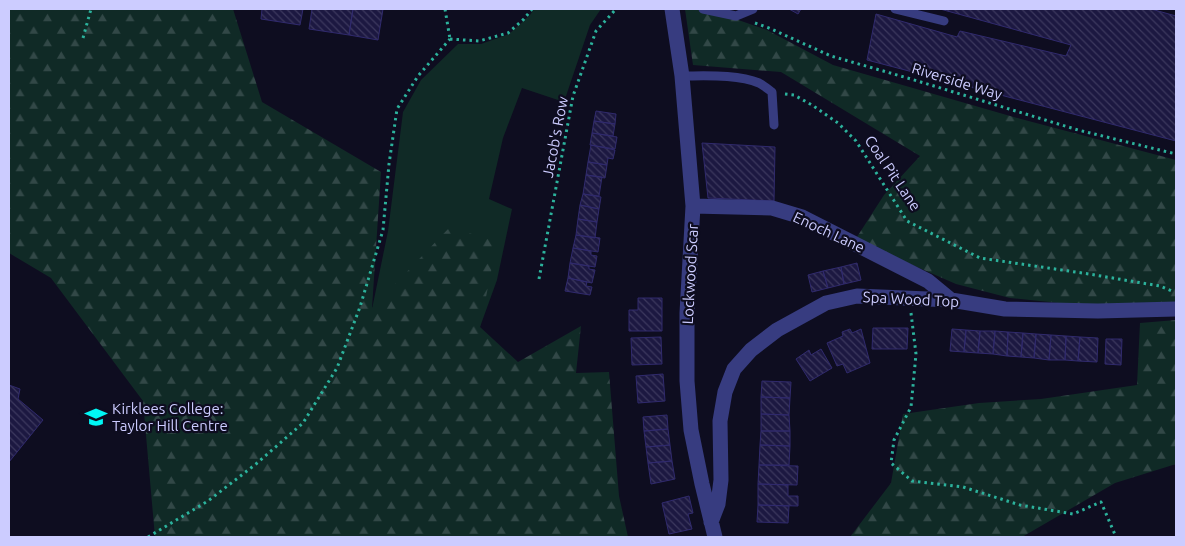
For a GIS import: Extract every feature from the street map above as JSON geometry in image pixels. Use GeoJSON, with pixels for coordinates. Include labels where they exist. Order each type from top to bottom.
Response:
{"type":"FeatureCollection","features":[{"type":"Feature","properties":{"kind":"street","name":"Lockwood Scar"},"geometry":{"type":"LineString","coordinates":[[672,9],[682,76],[693,206],[687,313],[687,381],[691,430],[715,537]]}},
{"type":"Feature","properties":{"kind":"street","name":"Enoch Lane"},"geometry":{"type":"LineString","coordinates":[[693,206],[772,208],[802,217],[928,281],[951,300]]}},
{"type":"Feature","properties":{"kind":"street","name":"Spa Wood Top"},"geometry":{"type":"LineString","coordinates":[[711,522],[718,504],[721,480],[720,421],[725,392],[734,369],[751,350],[777,330],[826,303],[857,296],[951,300],[1005,309],[1098,312],[1176,309]]}},
{"type":"Feature","properties":{"kind":"lane"},"geometry":{"type":"LineString","coordinates":[[704,9],[736,16],[753,9]]}},
{"type":"Feature","properties":{"kind":"lane"},"geometry":{"type":"LineString","coordinates":[[895,9],[944,21]]}},
{"type":"Feature","properties":{"kind":"lane"},"geometry":{"type":"LineString","coordinates":[[682,76],[718,76],[739,78],[758,83],[772,92],[774,125]]}},
{"type":"Feature","properties":{"kind":"path"},"geometry":{"type":"LineString","coordinates":[[83,38],[91,9]]}},
{"type":"Feature","properties":{"kind":"path"},"geometry":{"type":"LineString","coordinates":[[445,9],[450,39]]}},
{"type":"Feature","properties":{"kind":"path"},"geometry":{"type":"LineString","coordinates":[[450,39],[479,41],[508,33],[532,9]]}},
{"type":"Feature","properties":{"kind":"path","name":"Jacob's Row"},"geometry":{"type":"LineString","coordinates":[[539,279],[574,96],[596,31],[616,9]]}},
{"type":"Feature","properties":{"kind":"path","name":"Riverside Way"},"geometry":{"type":"LineString","coordinates":[[736,16],[831,56],[1078,130],[1176,154]]}},
{"type":"Feature","properties":{"kind":"path"},"geometry":{"type":"LineString","coordinates":[[148,537],[208,501],[304,424],[337,368],[360,307],[383,230],[389,164],[397,109],[418,76],[450,39]]}},
{"type":"Feature","properties":{"kind":"path","name":"Coal Pit Lane"},"geometry":{"type":"LineString","coordinates":[[772,92],[794,95],[812,104],[856,141],[907,221],[980,258],[1160,286],[1176,293]]}},
{"type":"Feature","properties":{"kind":"path"},"geometry":{"type":"LineString","coordinates":[[909,298],[916,354],[911,407],[894,440],[891,463],[912,481],[963,487],[1020,505],[1073,514],[1101,502],[1116,537]]}},
{"type":"Feature","properties":{"kind":"green space"},"geometry":{"type":"Polygon","coordinates":[[[9,9],[233,9],[262,102],[381,172],[372,308],[450,227],[497,242],[480,327],[518,362],[581,326],[576,373],[609,372],[619,496],[628,537],[155,537],[143,401],[51,278],[9,253],[9,9]]]}},
{"type":"Feature","properties":{"kind":"green space"},"geometry":{"type":"Polygon","coordinates":[[[534,9],[601,9],[590,25],[564,102],[522,88],[503,138],[489,199],[512,209],[497,280],[480,327],[372,309],[388,231],[403,112],[421,80],[458,44],[481,44],[509,34],[534,9]]]}},
{"type":"Feature","properties":{"kind":"green space"},"geometry":{"type":"Polygon","coordinates":[[[685,9],[724,15],[767,30],[833,65],[1021,119],[1176,160],[1176,305],[1078,305],[1010,298],[956,284],[855,240],[884,195],[920,156],[781,72],[693,65],[685,9]]]}},
{"type":"Feature","properties":{"kind":"green space"},"geometry":{"type":"Polygon","coordinates":[[[1176,320],[1176,464],[1115,483],[1022,537],[850,537],[891,483],[903,414],[979,403],[1041,399],[1137,385],[1140,323],[1176,320]]]}},
{"type":"Feature","properties":{"kind":"building"},"geometry":{"type":"Polygon","coordinates":[[[262,9],[303,9],[300,25],[261,19],[262,9]]]}},
{"type":"Feature","properties":{"kind":"building"},"geometry":{"type":"Polygon","coordinates":[[[312,9],[353,9],[349,35],[309,29],[312,9]]]}},
{"type":"Feature","properties":{"kind":"building"},"geometry":{"type":"Polygon","coordinates":[[[353,9],[383,9],[378,40],[349,35],[353,9]]]}},
{"type":"Feature","properties":{"kind":"building"},"geometry":{"type":"Polygon","coordinates":[[[789,9],[801,9],[798,14],[789,9]]]}},
{"type":"Feature","properties":{"kind":"building"},"geometry":{"type":"Polygon","coordinates":[[[940,9],[1151,9],[1176,16],[1176,141],[867,60],[876,14],[957,37],[960,31],[1066,56],[1071,45],[940,9]]]}},
{"type":"Feature","properties":{"kind":"building"},"geometry":{"type":"Polygon","coordinates":[[[596,111],[616,114],[615,124],[594,121],[596,111]]]}},
{"type":"Feature","properties":{"kind":"building"},"geometry":{"type":"Polygon","coordinates":[[[594,121],[615,124],[613,136],[592,133],[594,121]]]}},
{"type":"Feature","properties":{"kind":"building"},"geometry":{"type":"Polygon","coordinates":[[[592,133],[617,137],[615,149],[590,145],[592,133]]]}},
{"type":"Feature","properties":{"kind":"building"},"geometry":{"type":"Polygon","coordinates":[[[702,143],[775,147],[774,201],[708,198],[702,143]]]}},
{"type":"Feature","properties":{"kind":"building"},"geometry":{"type":"Polygon","coordinates":[[[591,145],[615,150],[613,159],[608,158],[607,165],[588,162],[591,145]]]}},
{"type":"Feature","properties":{"kind":"building"},"geometry":{"type":"Polygon","coordinates":[[[588,162],[607,165],[605,178],[586,175],[588,162]]]}},
{"type":"Feature","properties":{"kind":"building"},"geometry":{"type":"Polygon","coordinates":[[[586,175],[602,177],[599,196],[583,194],[586,175]]]}},
{"type":"Feature","properties":{"kind":"building"},"geometry":{"type":"Polygon","coordinates":[[[583,194],[601,197],[599,209],[580,205],[583,194]]]}},
{"type":"Feature","properties":{"kind":"building"},"geometry":{"type":"Polygon","coordinates":[[[580,205],[599,209],[597,222],[578,219],[580,205]]]}},
{"type":"Feature","properties":{"kind":"building"},"geometry":{"type":"Polygon","coordinates":[[[578,219],[597,222],[595,238],[576,235],[578,219]]]}},
{"type":"Feature","properties":{"kind":"building"},"geometry":{"type":"Polygon","coordinates":[[[576,235],[600,238],[598,252],[573,248],[576,235]]]}},
{"type":"Feature","properties":{"kind":"building"},"geometry":{"type":"Polygon","coordinates":[[[573,248],[591,251],[591,255],[597,256],[595,267],[570,263],[573,248]]]}},
{"type":"Feature","properties":{"kind":"building"},"geometry":{"type":"Polygon","coordinates":[[[570,263],[589,266],[589,269],[595,270],[592,283],[568,278],[570,263]]]}},
{"type":"Feature","properties":{"kind":"building"},"geometry":{"type":"Polygon","coordinates":[[[857,263],[861,280],[844,284],[841,267],[857,263]]]}},
{"type":"Feature","properties":{"kind":"building"},"geometry":{"type":"Polygon","coordinates":[[[841,267],[844,284],[828,288],[823,271],[841,267]]]}},
{"type":"Feature","properties":{"kind":"building"},"geometry":{"type":"Polygon","coordinates":[[[823,271],[828,288],[812,292],[808,275],[823,271]]]}},
{"type":"Feature","properties":{"kind":"building"},"geometry":{"type":"Polygon","coordinates":[[[568,278],[587,282],[586,286],[592,287],[590,295],[565,291],[568,278]]]}},
{"type":"Feature","properties":{"kind":"building"},"geometry":{"type":"Polygon","coordinates":[[[638,298],[662,298],[662,331],[629,331],[629,310],[638,310],[638,298]]]}},
{"type":"Feature","properties":{"kind":"building"},"geometry":{"type":"Polygon","coordinates":[[[873,328],[908,328],[907,349],[872,349],[873,328]]]}},
{"type":"Feature","properties":{"kind":"building"},"geometry":{"type":"Polygon","coordinates":[[[850,329],[852,333],[861,329],[870,363],[847,373],[843,364],[837,366],[827,343],[843,336],[842,332],[850,329]]]}},
{"type":"Feature","properties":{"kind":"building"},"geometry":{"type":"Polygon","coordinates":[[[952,329],[966,330],[964,352],[950,351],[952,329]]]}},
{"type":"Feature","properties":{"kind":"building"},"geometry":{"type":"Polygon","coordinates":[[[966,330],[980,331],[978,353],[964,352],[966,330]]]}},
{"type":"Feature","properties":{"kind":"building"},"geometry":{"type":"Polygon","coordinates":[[[980,331],[995,331],[993,354],[978,353],[980,331]]]}},
{"type":"Feature","properties":{"kind":"building"},"geometry":{"type":"Polygon","coordinates":[[[995,331],[1008,332],[1007,356],[993,354],[995,331]]]}},
{"type":"Feature","properties":{"kind":"building"},"geometry":{"type":"Polygon","coordinates":[[[1008,332],[1023,333],[1021,357],[1007,356],[1008,332]]]}},
{"type":"Feature","properties":{"kind":"building"},"geometry":{"type":"Polygon","coordinates":[[[1023,333],[1036,334],[1034,358],[1021,357],[1023,333]]]}},
{"type":"Feature","properties":{"kind":"building"},"geometry":{"type":"Polygon","coordinates":[[[1036,334],[1051,335],[1049,360],[1034,358],[1036,334]]]}},
{"type":"Feature","properties":{"kind":"building"},"geometry":{"type":"Polygon","coordinates":[[[1051,335],[1066,336],[1065,360],[1049,360],[1051,335]]]}},
{"type":"Feature","properties":{"kind":"building"},"geometry":{"type":"Polygon","coordinates":[[[1066,336],[1080,337],[1078,361],[1065,360],[1066,336]]]}},
{"type":"Feature","properties":{"kind":"building"},"geometry":{"type":"Polygon","coordinates":[[[661,337],[662,364],[632,365],[631,338],[661,337]]]}},
{"type":"Feature","properties":{"kind":"building"},"geometry":{"type":"Polygon","coordinates":[[[1080,337],[1098,338],[1097,362],[1078,361],[1080,337]]]}},
{"type":"Feature","properties":{"kind":"building"},"geometry":{"type":"Polygon","coordinates":[[[1106,339],[1122,339],[1121,365],[1105,364],[1106,339]]]}},
{"type":"Feature","properties":{"kind":"building"},"geometry":{"type":"Polygon","coordinates":[[[821,349],[832,368],[810,381],[796,359],[809,350],[811,355],[821,349]]]}},
{"type":"Feature","properties":{"kind":"building"},"geometry":{"type":"Polygon","coordinates":[[[663,374],[665,401],[638,403],[636,376],[663,374]]]}},
{"type":"Feature","properties":{"kind":"building"},"geometry":{"type":"Polygon","coordinates":[[[762,381],[791,382],[790,398],[761,397],[762,381]]]}},
{"type":"Feature","properties":{"kind":"building"},"geometry":{"type":"Polygon","coordinates":[[[9,385],[20,389],[18,399],[43,420],[9,462],[9,385]]]}},
{"type":"Feature","properties":{"kind":"building"},"geometry":{"type":"Polygon","coordinates":[[[761,397],[790,398],[789,415],[761,414],[761,397]]]}},
{"type":"Feature","properties":{"kind":"building"},"geometry":{"type":"Polygon","coordinates":[[[761,414],[789,415],[790,431],[761,431],[761,414]]]}},
{"type":"Feature","properties":{"kind":"building"},"geometry":{"type":"Polygon","coordinates":[[[667,415],[668,429],[644,431],[643,417],[667,415]]]}},
{"type":"Feature","properties":{"kind":"building"},"geometry":{"type":"Polygon","coordinates":[[[668,429],[670,445],[646,447],[644,431],[668,429]]]}},
{"type":"Feature","properties":{"kind":"building"},"geometry":{"type":"Polygon","coordinates":[[[761,431],[790,431],[790,446],[760,445],[761,431]]]}},
{"type":"Feature","properties":{"kind":"building"},"geometry":{"type":"Polygon","coordinates":[[[670,445],[672,461],[648,463],[646,447],[670,445]]]}},
{"type":"Feature","properties":{"kind":"building"},"geometry":{"type":"Polygon","coordinates":[[[760,445],[790,446],[789,465],[759,465],[760,445]]]}},
{"type":"Feature","properties":{"kind":"building"},"geometry":{"type":"Polygon","coordinates":[[[672,461],[675,479],[651,484],[648,463],[672,461]]]}},
{"type":"Feature","properties":{"kind":"building"},"geometry":{"type":"Polygon","coordinates":[[[759,465],[798,466],[797,485],[758,484],[759,465]]]}},
{"type":"Feature","properties":{"kind":"building"},"geometry":{"type":"Polygon","coordinates":[[[758,484],[788,485],[788,496],[798,496],[798,506],[758,505],[758,484]]]}},
{"type":"Feature","properties":{"kind":"building"},"geometry":{"type":"Polygon","coordinates":[[[689,496],[693,513],[688,514],[692,529],[669,534],[662,503],[689,496]]]}},
{"type":"Feature","properties":{"kind":"building"},"geometry":{"type":"Polygon","coordinates":[[[758,505],[789,506],[788,523],[757,522],[758,505]]]}},
{"type":"Feature","properties":{"kind":"place","name":"Kirklees College: Taylor Hill Centre"},"geometry":{"type":"Point","coordinates":[96,417]}}]}
